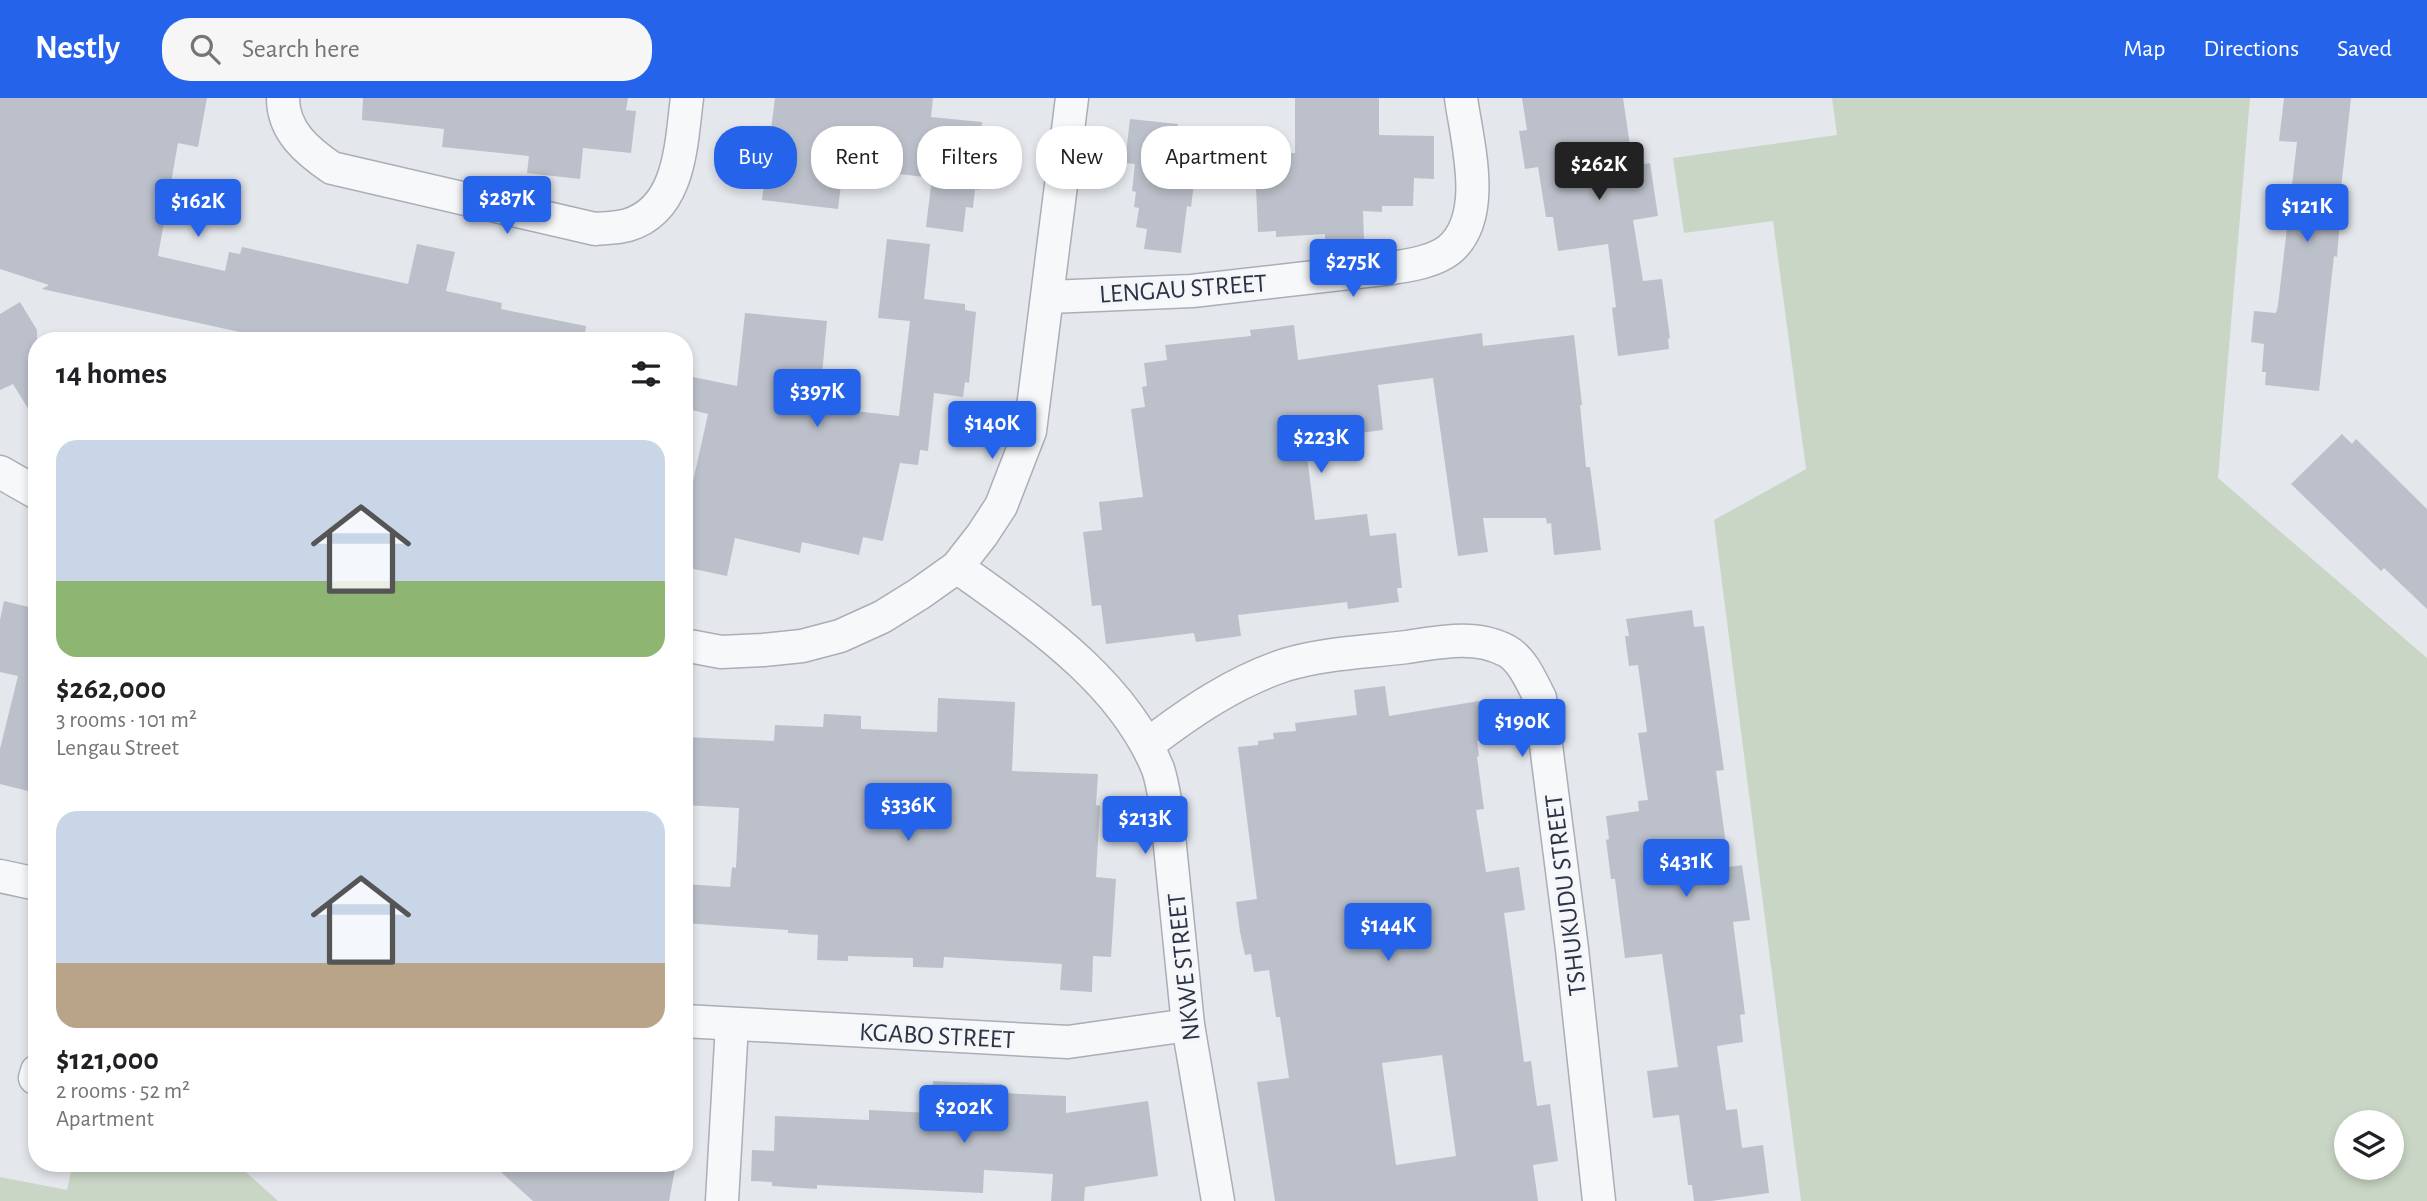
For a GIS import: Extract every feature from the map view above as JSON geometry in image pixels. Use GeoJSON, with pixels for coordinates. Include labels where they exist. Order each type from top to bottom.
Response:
{"type":"FeatureCollection","features":[{"type":"Feature","properties":{"kind":"street"},"geometry":{"type":"LineString","coordinates":[[283,98],[283,110],[299,141],[306,151],[332,168],[595,229],[628,225],[654,212],[668,192],[679,162],[687,98]]}},
{"type":"Feature","properties":{"kind":"street"},"geometry":{"type":"LineString","coordinates":[[693,647],[721,652],[802,646],[840,636],[882,617],[957,567],[1001,506],[1030,431],[1072,98]]}},
{"type":"Feature","properties":{"kind":"street","name":"LENGAU STREET"},"geometry":{"type":"LineString","coordinates":[[1049,297],[1192,291],[1392,268],[1422,262],[1449,250],[1465,230],[1473,209],[1472,179],[1461,98]]}},
{"type":"Feature","properties":{"kind":"street"},"geometry":{"type":"LineString","coordinates":[[0,472],[28,488]]}},
{"type":"Feature","properties":{"kind":"street","name":"NKWE STREET"},"geometry":{"type":"LineString","coordinates":[[957,567],[1037,624],[1116,698],[1147,745],[1159,772],[1166,806],[1188,1025],[1217,1201]]}},
{"type":"Feature","properties":{"kind":"street","name":"TSHUKUDU STREET"},"geometry":{"type":"LineString","coordinates":[[1147,745],[1197,707],[1245,682],[1287,665],[1450,641],[1482,642],[1509,652],[1528,673],[1540,698],[1572,948],[1599,1201]]}},
{"type":"Feature","properties":{"kind":"street"},"geometry":{"type":"LineString","coordinates":[[0,876],[28,882]]}},
{"type":"Feature","properties":{"kind":"street","name":"KGABO STREET"},"geometry":{"type":"LineString","coordinates":[[693,1022],[1068,1042],[1188,1025]]}},
{"type":"Feature","properties":{"kind":"street"},"geometry":{"type":"LineString","coordinates":[[722,1201],[732,1024]]}},
{"type":"Feature","properties":{"kind":"green space"},"geometry":{"type":"Polygon","coordinates":[[[1832,98],[2250,98],[2218,478],[2427,658],[2427,1201],[1801,1201],[1714,520],[1806,469],[1773,221],[1684,233],[1673,158],[1837,135],[1832,98]]]}},
{"type":"Feature","properties":{"kind":"green space"},"geometry":{"type":"Polygon","coordinates":[[[71,1172],[246,1172],[278,1201],[0,1201],[0,1177],[67,1190],[71,1172]]]}},
{"type":"Feature","properties":{"kind":"building"},"geometry":{"type":"Polygon","coordinates":[[[0,98],[207,98],[198,147],[178,143],[158,256],[225,271],[229,252],[240,254],[242,247],[408,284],[417,244],[455,252],[446,291],[502,303],[501,309],[586,326],[585,332],[240,332],[42,289],[49,285],[0,269],[0,98]]]}},
{"type":"Feature","properties":{"kind":"building"},"geometry":{"type":"Polygon","coordinates":[[[363,98],[628,98],[626,110],[636,111],[631,153],[583,148],[580,179],[527,173],[529,156],[442,147],[444,129],[362,120],[363,98]]]}},
{"type":"Feature","properties":{"kind":"building"},"geometry":{"type":"Polygon","coordinates":[[[775,98],[933,98],[931,117],[982,122],[982,126],[917,126],[917,176],[903,174],[903,126],[811,126],[811,189],[840,189],[838,209],[762,200],[763,189],[797,189],[797,126],[771,126],[775,98]]]}},
{"type":"Feature","properties":{"kind":"building"},"geometry":{"type":"Polygon","coordinates":[[[1295,98],[1379,98],[1379,135],[1434,136],[1434,179],[1414,178],[1413,206],[1382,206],[1382,212],[1363,211],[1364,241],[1325,242],[1325,234],[1276,237],[1276,231],[1258,232],[1256,189],[1291,189],[1291,153],[1295,153],[1295,98]]]}},
{"type":"Feature","properties":{"kind":"building"},"geometry":{"type":"Polygon","coordinates":[[[1522,98],[1623,98],[1633,166],[1650,163],[1658,216],[1633,220],[1643,281],[1662,279],[1669,349],[1618,356],[1612,308],[1616,307],[1608,244],[1558,251],[1553,217],[1546,217],[1538,167],[1525,169],[1519,131],[1527,130],[1522,98]]]}},
{"type":"Feature","properties":{"kind":"building"},"geometry":{"type":"Polygon","coordinates":[[[2284,98],[2351,98],[2339,207],[2337,257],[2334,256],[2319,391],[2265,385],[2266,372],[2262,372],[2264,344],[2251,342],[2254,311],[2276,313],[2278,305],[2297,142],[2279,141],[2284,98]]]}},
{"type":"Feature","properties":{"kind":"building"},"geometry":{"type":"Polygon","coordinates":[[[1130,119],[1178,124],[1141,126],[1141,189],[1193,189],[1191,207],[1187,206],[1181,253],[1144,249],[1147,229],[1136,227],[1139,208],[1134,207],[1136,192],[1132,191],[1135,164],[1127,163],[1130,119]]]}},
{"type":"Feature","properties":{"kind":"building"},"geometry":{"type":"Polygon","coordinates":[[[931,189],[975,189],[973,208],[966,207],[963,232],[926,227],[931,189]]]}},
{"type":"Feature","properties":{"kind":"building"},"geometry":{"type":"Polygon","coordinates":[[[887,239],[930,244],[924,299],[965,304],[965,310],[976,312],[969,383],[965,382],[963,397],[934,393],[928,451],[920,450],[918,465],[900,463],[883,541],[863,537],[859,555],[802,542],[800,553],[735,538],[727,576],[693,569],[693,482],[708,414],[693,410],[693,377],[737,386],[745,313],[827,321],[819,407],[899,416],[910,321],[878,318],[887,239]]]}},
{"type":"Feature","properties":{"kind":"building"},"geometry":{"type":"Polygon","coordinates":[[[20,302],[37,330],[28,332],[28,408],[13,384],[0,390],[0,314],[20,302]]]}},
{"type":"Feature","properties":{"kind":"building"},"geometry":{"type":"Polygon","coordinates":[[[1294,325],[1298,360],[1482,333],[1483,346],[1574,335],[1586,467],[1590,467],[1601,550],[1554,555],[1551,523],[1547,524],[1546,518],[1483,518],[1488,552],[1458,556],[1433,378],[1378,385],[1383,430],[1305,440],[1315,520],[1367,514],[1370,536],[1396,533],[1402,588],[1397,588],[1399,602],[1348,609],[1347,602],[1238,615],[1241,636],[1196,642],[1194,633],[1106,644],[1101,605],[1092,606],[1083,532],[1102,530],[1099,502],[1143,497],[1131,409],[1145,407],[1142,387],[1147,386],[1144,363],[1167,360],[1165,345],[1251,336],[1250,330],[1294,325]]]}},
{"type":"Feature","properties":{"kind":"building"},"geometry":{"type":"Polygon","coordinates":[[[2342,434],[2352,444],[2356,439],[2427,509],[2427,609],[2384,568],[2381,571],[2291,484],[2342,434]]]}},
{"type":"Feature","properties":{"kind":"building"},"geometry":{"type":"Polygon","coordinates":[[[4,601],[28,607],[28,791],[0,784],[0,749],[18,676],[0,672],[0,620],[4,601]]]}},
{"type":"Feature","properties":{"kind":"building"},"geometry":{"type":"Polygon","coordinates":[[[1692,610],[1694,627],[1704,626],[1724,770],[1716,771],[1729,867],[1742,865],[1750,920],[1733,922],[1745,1014],[1740,1015],[1743,1042],[1717,1046],[1726,1110],[1737,1109],[1742,1148],[1763,1145],[1769,1193],[1711,1201],[1694,1201],[1692,1185],[1688,1185],[1679,1115],[1653,1118],[1647,1071],[1678,1067],[1662,954],[1625,958],[1615,879],[1611,879],[1606,840],[1609,839],[1606,816],[1639,811],[1638,801],[1648,800],[1638,733],[1647,732],[1638,665],[1629,666],[1626,619],[1692,610]]]}},
{"type":"Feature","properties":{"kind":"building"},"geometry":{"type":"Polygon","coordinates":[[[1385,686],[1389,716],[1491,699],[1497,739],[1477,741],[1484,809],[1476,810],[1486,872],[1519,867],[1525,910],[1504,913],[1524,1062],[1531,1061],[1537,1106],[1550,1104],[1558,1161],[1533,1165],[1538,1201],[1275,1201],[1257,1082],[1289,1078],[1280,1017],[1276,1017],[1269,970],[1254,972],[1251,954],[1245,955],[1240,932],[1236,902],[1257,899],[1238,747],[1258,745],[1258,741],[1274,739],[1273,733],[1296,731],[1295,723],[1357,715],[1354,690],[1385,686]],[[1442,1055],[1382,1063],[1396,1165],[1456,1156],[1442,1055]]]}},
{"type":"Feature","properties":{"kind":"building"},"geometry":{"type":"Polygon","coordinates":[[[938,698],[1015,702],[1012,771],[1098,774],[1096,805],[1100,806],[1096,877],[1116,879],[1111,957],[1093,956],[1092,992],[1060,990],[1062,964],[944,957],[943,968],[913,967],[913,958],[848,956],[848,961],[817,960],[818,935],[788,933],[788,930],[693,924],[693,885],[730,887],[732,867],[736,868],[739,808],[693,805],[693,737],[774,741],[775,725],[823,727],[824,714],[861,716],[861,729],[937,732],[938,698]]]}},
{"type":"Feature","properties":{"kind":"building"},"geometry":{"type":"Polygon","coordinates":[[[933,1081],[1002,1084],[1002,1093],[1066,1096],[1066,1113],[1148,1101],[1158,1176],[1085,1187],[1084,1201],[1051,1201],[1053,1174],[984,1170],[983,1193],[817,1185],[817,1189],[772,1186],[772,1182],[751,1181],[752,1150],[774,1151],[775,1116],[869,1120],[869,1110],[931,1113],[933,1081]]]}},
{"type":"Feature","properties":{"kind":"building"},"geometry":{"type":"Polygon","coordinates":[[[501,1172],[674,1172],[669,1201],[533,1201],[501,1172]]]}}]}
